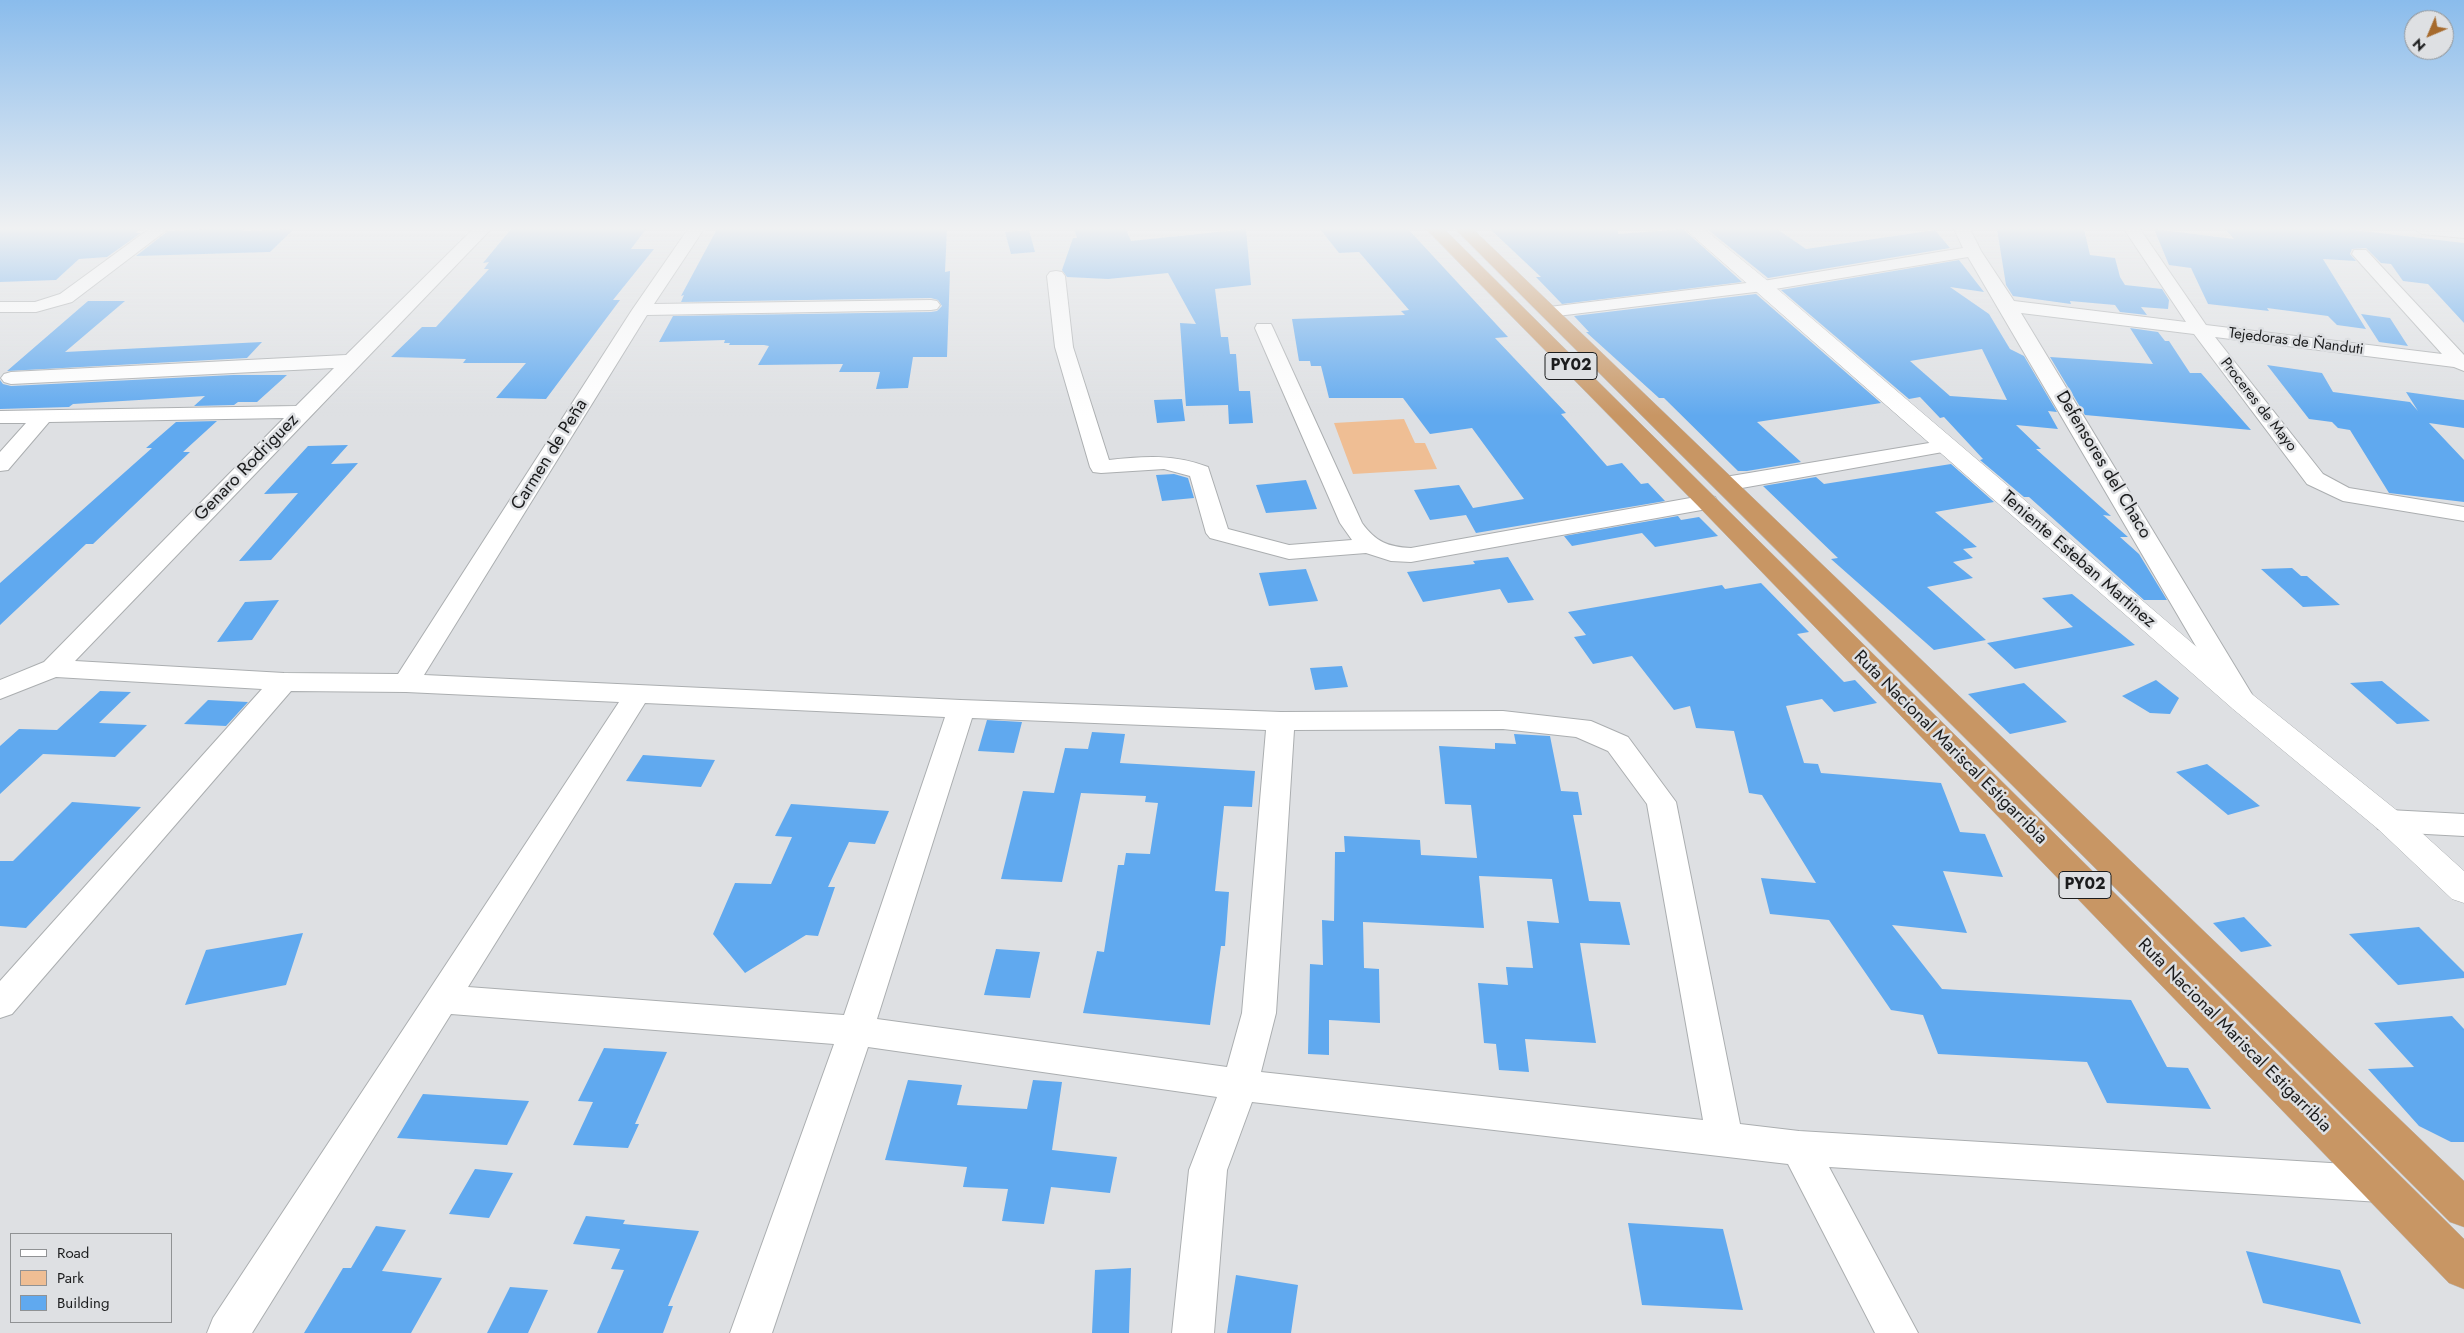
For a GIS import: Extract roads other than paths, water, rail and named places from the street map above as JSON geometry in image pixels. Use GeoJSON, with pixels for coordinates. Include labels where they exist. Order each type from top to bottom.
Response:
{"type":"FeatureCollection","features":[{"type":"Feature","properties":{"kind":"highway","name":"Ruta Nacional Mariscal Estigarribia"},"geometry":{"type":"LineString","coordinates":[[1500,291],[1716,493],[2464,1208]]}},
{"type":"Feature","properties":{"kind":"highway","name":"Ruta Nacional Mariscal Estigarribia"},"geometry":{"type":"LineString","coordinates":[[1527,291],[1549,312],[1716,493],[2380,1184],[2464,1268]]}},
{"type":"Feature","properties":{"kind":"street"},"geometry":{"type":"LineString","coordinates":[[0,307],[36,307],[66,298],[75,291]]}},
{"type":"Feature","properties":{"kind":"street","name":"Genaro Rodriguez"},"geometry":{"type":"LineString","coordinates":[[0,690],[52,668],[421,291]]}},
{"type":"Feature","properties":{"kind":"street","name":"Carmen de Peña"},"geometry":{"type":"LineString","coordinates":[[406,683],[654,291]]}},
{"type":"Feature","properties":{"kind":"street"},"geometry":{"type":"LineString","coordinates":[[1058,291],[1064,346],[1101,467],[1152,462],[1189,466],[1200,472],[1218,533],[1289,552],[1371,546]]}},
{"type":"Feature","properties":{"kind":"street"},"geometry":{"type":"LineString","coordinates":[[1549,312],[1720,291]]}},
{"type":"Feature","properties":{"kind":"street","name":"Teniente Esteban Martinez"},"geometry":{"type":"LineString","coordinates":[[1769,291],[2243,702],[2389,821],[2464,890]]}},
{"type":"Feature","properties":{"kind":"street","name":"Defensores del Chaco"},"geometry":{"type":"LineString","coordinates":[[1998,291],[2243,702]]}},
{"type":"Feature","properties":{"kind":"street","name":"Proceres de Mayo"},"geometry":{"type":"LineString","coordinates":[[2174,291],[2200,330],[2315,479],[2343,494],[2464,514]]}},
{"type":"Feature","properties":{"kind":"street"},"geometry":{"type":"LineString","coordinates":[[2395,291],[2462,363]]}},
{"type":"Feature","properties":{"kind":"street"},"geometry":{"type":"LineString","coordinates":[[641,310],[931,305]]}},
{"type":"Feature","properties":{"kind":"street","name":"Tejedoras de Ñanduti"},"geometry":{"type":"LineString","coordinates":[[2008,306],[2462,363]]}},
{"type":"Feature","properties":{"kind":"street"},"geometry":{"type":"LineString","coordinates":[[1264,328],[1351,523],[1361,539],[1384,554],[1411,555],[1947,446]]}},
{"type":"Feature","properties":{"kind":"street"},"geometry":{"type":"LineString","coordinates":[[11,378],[351,361]]}},
{"type":"Feature","properties":{"kind":"street"},"geometry":{"type":"LineString","coordinates":[[0,417],[301,412]]}},
{"type":"Feature","properties":{"kind":"street"},"geometry":{"type":"LineString","coordinates":[[0,465],[44,415]]}},
{"type":"Feature","properties":{"kind":"street"},"geometry":{"type":"LineString","coordinates":[[52,668],[284,682],[406,683],[961,709],[1281,721],[1503,720],[1581,728],[1618,744],[1662,802],[1725,1140]]}},
{"type":"Feature","properties":{"kind":"street"},"geometry":{"type":"LineString","coordinates":[[0,1004],[284,682]]}},
{"type":"Feature","properties":{"kind":"street"},"geometry":{"type":"LineString","coordinates":[[228,1333],[444,999],[636,695]]}},
{"type":"Feature","properties":{"kind":"street"},"geometry":{"type":"LineString","coordinates":[[751,1333],[856,1031],[961,709]]}},
{"type":"Feature","properties":{"kind":"street"},"geometry":{"type":"LineString","coordinates":[[1193,1333],[1208,1170],[1240,1085],[1259,1013],[1281,721]]}},
{"type":"Feature","properties":{"kind":"street"},"geometry":{"type":"LineString","coordinates":[[2389,821],[2464,825]]}},
{"type":"Feature","properties":{"kind":"street"},"geometry":{"type":"LineString","coordinates":[[444,999],[856,1031],[1240,1085],[1799,1148],[2380,1184]]}},
{"type":"Feature","properties":{"kind":"street"},"geometry":{"type":"LineString","coordinates":[[1799,1148],[1897,1333]]}}]}
